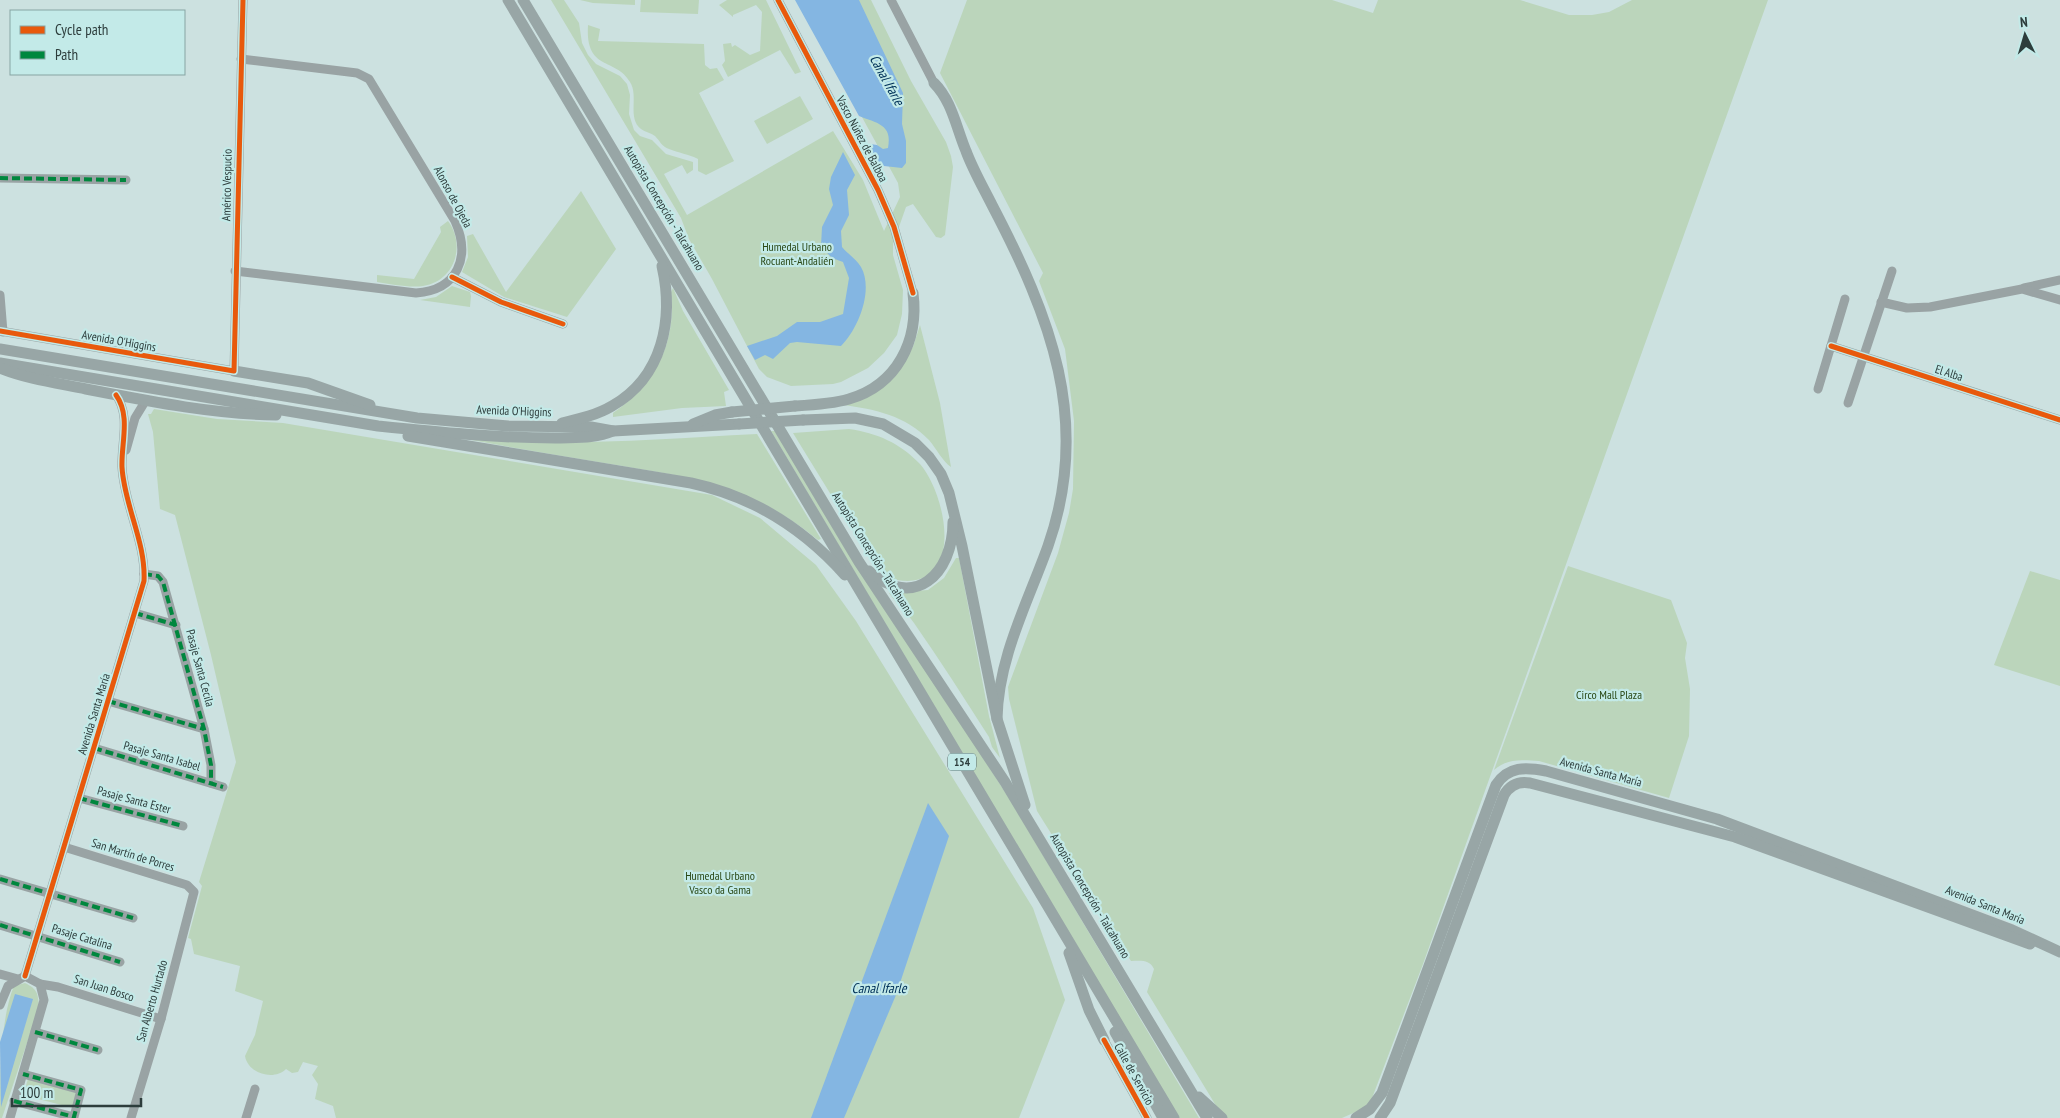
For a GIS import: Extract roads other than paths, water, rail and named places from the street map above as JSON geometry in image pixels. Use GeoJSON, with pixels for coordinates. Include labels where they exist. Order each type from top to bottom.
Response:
{"type":"FeatureCollection","features":[{"type":"Feature","properties":{"kind":"main road"},"geometry":{"type":"LineString","coordinates":[[508,0],[657,250],[665,277],[667,314],[662,342],[650,370],[636,387],[612,406],[594,414],[541,426]]}},
{"type":"Feature","properties":{"kind":"main road","name":"Autopista Concepción - Talcahuano"},"geometry":{"type":"LineString","coordinates":[[523,0],[859,562],[965,720],[1034,830],[1207,1118]]}},
{"type":"Feature","properties":{"kind":"main road"},"geometry":{"type":"LineString","coordinates":[[934,83],[950,106],[971,162],[1041,307],[1057,360],[1064,398],[1066,451],[1060,505],[1049,545],[1003,669],[998,693],[998,719]]}},
{"type":"Feature","properties":{"kind":"main road","name":"154"},"geometry":{"type":"LineString","coordinates":[[657,250],[1174,1118]]}},
{"type":"Feature","properties":{"kind":"main road"},"geometry":{"type":"LineString","coordinates":[[688,426],[706,417],[732,412],[850,399],[869,391],[888,377],[902,358],[913,331],[913,293]]}},
{"type":"Feature","properties":{"kind":"main road","name":"Avenida O'Higgins"},"geometry":{"type":"LineString","coordinates":[[0,349],[393,414],[474,424],[591,427],[612,431]]}},
{"type":"Feature","properties":{"kind":"main road","name":"Avenida O'Higgins"},"geometry":{"type":"LineString","coordinates":[[0,363],[378,426],[546,438],[590,437],[612,431],[688,426],[855,418],[883,424],[900,432],[922,449],[936,466],[952,503]]}},
{"type":"Feature","properties":{"kind":"main road"},"geometry":{"type":"LineString","coordinates":[[0,368],[30,378],[146,400],[244,413],[302,414]]}},
{"type":"Feature","properties":{"kind":"main road"},"geometry":{"type":"LineString","coordinates":[[234,371],[315,384],[393,414]]}},
{"type":"Feature","properties":{"kind":"main road"},"geometry":{"type":"LineString","coordinates":[[378,426],[407,436],[691,484],[725,492],[755,504],[791,526],[822,551],[862,595]]}},
{"type":"Feature","properties":{"kind":"main road"},"geometry":{"type":"LineString","coordinates":[[952,503],[998,719],[1013,771],[1034,830]]}},
{"type":"Feature","properties":{"kind":"main road"},"geometry":{"type":"LineString","coordinates":[[859,562],[877,578],[896,586],[915,586],[933,578],[943,568],[950,548],[953,529],[952,503]]}},
{"type":"Feature","properties":{"kind":"main road","name":"Avenida Santa María"},"geometry":{"type":"LineString","coordinates":[[1356,1118],[1370,1109],[1382,1093],[1496,785],[1506,774],[1516,769],[1529,768],[1546,771],[1717,819],[1986,920],[2060,952]]}},
{"type":"Feature","properties":{"kind":"main road","name":"Avenida Santa María"},"geometry":{"type":"LineString","coordinates":[[1380,1118],[1390,1103],[1504,795],[1518,783],[1530,783],[1735,837],[2008,938],[2044,946]]}},
{"type":"Feature","properties":{"kind":"main road"},"geometry":{"type":"LineString","coordinates":[[1061,930],[1089,1010],[1104,1040]]}},
{"type":"Feature","properties":{"kind":"main road"},"geometry":{"type":"LineString","coordinates":[[1093,983],[1120,1042],[1163,1118]]}},
{"type":"Feature","properties":{"kind":"main road"},"geometry":{"type":"LineString","coordinates":[[1178,1070],[1202,1101],[1222,1118]]}},
{"type":"Feature","properties":{"kind":"street","name":"Américo Vespucio"},"geometry":{"type":"LineString","coordinates":[[234,371],[243,0]]}},
{"type":"Feature","properties":{"kind":"street","name":"Vasco Núñez de Balboa"},"geometry":{"type":"LineString","coordinates":[[778,0],[878,190],[894,227],[913,293]]}},
{"type":"Feature","properties":{"kind":"street"},"geometry":{"type":"LineString","coordinates":[[891,0],[934,83]]}},
{"type":"Feature","properties":{"kind":"street","name":"Alonso de Ojeda"},"geometry":{"type":"LineString","coordinates":[[241,59],[357,73],[369,79],[458,229],[462,253],[459,266],[452,277]]}},
{"type":"Feature","properties":{"kind":"street"},"geometry":{"type":"LineString","coordinates":[[0,178],[126,180]]}},
{"type":"Feature","properties":{"kind":"street"},"geometry":{"type":"LineString","coordinates":[[235,271],[416,294],[437,288],[452,277],[509,306],[563,324]]}},
{"type":"Feature","properties":{"kind":"street"},"geometry":{"type":"LineString","coordinates":[[1848,403],[1862,356],[1892,271]]}},
{"type":"Feature","properties":{"kind":"street"},"geometry":{"type":"LineString","coordinates":[[1881,302],[1907,308],[1930,308],[2060,280]]}},
{"type":"Feature","properties":{"kind":"street"},"geometry":{"type":"LineString","coordinates":[[2022,289],[2060,300]]}},
{"type":"Feature","properties":{"kind":"street"},"geometry":{"type":"LineString","coordinates":[[0,296],[1,332]]}},
{"type":"Feature","properties":{"kind":"street"},"geometry":{"type":"LineString","coordinates":[[1818,389],[1845,299]]}},
{"type":"Feature","properties":{"kind":"street","name":"Avenida O'Higgins"},"geometry":{"type":"LineString","coordinates":[[1,332],[234,371]]}},
{"type":"Feature","properties":{"kind":"street","name":"El Alba"},"geometry":{"type":"LineString","coordinates":[[1831,346],[2060,420]]}},
{"type":"Feature","properties":{"kind":"street","name":"Avenida Santa María"},"geometry":{"type":"LineString","coordinates":[[21,978],[37,936],[135,613],[144,574],[123,471],[124,409],[116,395]]}},
{"type":"Feature","properties":{"kind":"street"},"geometry":{"type":"LineString","coordinates":[[123,454],[138,412],[146,400]]}},
{"type":"Feature","properties":{"kind":"street","name":"Pasaje Santa Cecila"},"geometry":{"type":"LineString","coordinates":[[144,574],[158,576],[162,579],[204,729],[211,765],[211,783]]}},
{"type":"Feature","properties":{"kind":"street"},"geometry":{"type":"LineString","coordinates":[[135,613],[176,625]]}},
{"type":"Feature","properties":{"kind":"street"},"geometry":{"type":"LineString","coordinates":[[108,701],[204,729]]}},
{"type":"Feature","properties":{"kind":"street","name":"Pasaje Santa Isabel"},"geometry":{"type":"LineString","coordinates":[[94,748],[223,787]]}},
{"type":"Feature","properties":{"kind":"street","name":"Pasaje Santa Ester"},"geometry":{"type":"LineString","coordinates":[[79,798],[183,826]]}},
{"type":"Feature","properties":{"kind":"street","name":"San Martín de Porres"},"geometry":{"type":"LineString","coordinates":[[64,847],[188,885],[193,889]]}},
{"type":"Feature","properties":{"kind":"street"},"geometry":{"type":"LineString","coordinates":[[0,879],[49,895],[133,918]]}},
{"type":"Feature","properties":{"kind":"street","name":"San Alberto Hurtado"},"geometry":{"type":"LineString","coordinates":[[131,1118],[161,1019],[194,897],[193,889]]}},
{"type":"Feature","properties":{"kind":"street","name":"Pasaje Catalina"},"geometry":{"type":"LineString","coordinates":[[0,925],[120,962]]}},
{"type":"Feature","properties":{"kind":"street","name":"San Juan Bosco"},"geometry":{"type":"LineString","coordinates":[[0,974],[58,987],[161,1019]]}},
{"type":"Feature","properties":{"kind":"street"},"geometry":{"type":"LineString","coordinates":[[0,1005],[5,990],[21,978]]}},
{"type":"Feature","properties":{"kind":"street"},"geometry":{"type":"LineString","coordinates":[[10,1118],[44,1000],[40,984]]}},
{"type":"Feature","properties":{"kind":"street"},"geometry":{"type":"LineString","coordinates":[[35,1032],[98,1050]]}},
{"type":"Feature","properties":{"kind":"street","name":"Calle de Servicio"},"geometry":{"type":"LineString","coordinates":[[1104,1040],[1147,1118]]}},
{"type":"Feature","properties":{"kind":"street"},"geometry":{"type":"LineString","coordinates":[[14,1101],[74,1117],[81,1090],[23,1074]]}},
{"type":"Feature","properties":{"kind":"street"},"geometry":{"type":"LineString","coordinates":[[246,1118],[255,1088]]}},
{"type":"Feature","properties":{"kind":"water"},"geometry":{"type":"Polygon","coordinates":[[[795,0],[859,0],[903,93],[902,124],[906,141],[906,163],[902,168],[884,166],[878,171],[866,148],[870,144],[877,145],[883,149],[888,148],[889,140],[886,129],[877,123],[859,116],[795,0]]]}},
{"type":"Feature","properties":{"kind":"water"},"geometry":{"type":"Polygon","coordinates":[[[843,152],[855,175],[847,190],[849,215],[841,231],[842,247],[861,267],[865,276],[866,287],[865,298],[858,320],[841,346],[790,343],[773,359],[765,355],[755,360],[747,346],[777,336],[797,322],[820,322],[843,314],[849,278],[843,262],[832,258],[821,246],[822,227],[833,205],[829,189],[831,177],[843,152]]]}},
{"type":"Feature","properties":{"kind":"water","name":"Canal Ifarle"},"geometry":{"type":"Polygon","coordinates":[[[928,803],[949,836],[896,995],[844,1118],[811,1118],[928,803]]]}},
{"type":"Feature","properties":{"kind":"water"},"geometry":{"type":"Polygon","coordinates":[[[15,994],[33,999],[1,1107],[0,1042],[15,994]]]}},
{"type":"Feature","properties":{"kind":"park label","name":"Humedal Urbano Rocuant-Andalién"},"geometry":{"type":"Point","coordinates":[797,254]}},
{"type":"Feature","properties":{"kind":"park label","name":"Circo Mall Plaza"},"geometry":{"type":"Point","coordinates":[1609,695]}},
{"type":"Feature","properties":{"kind":"park label","name":"Humedal Urbano Vasco da Gama"},"geometry":{"type":"Point","coordinates":[720,883]}}]}
